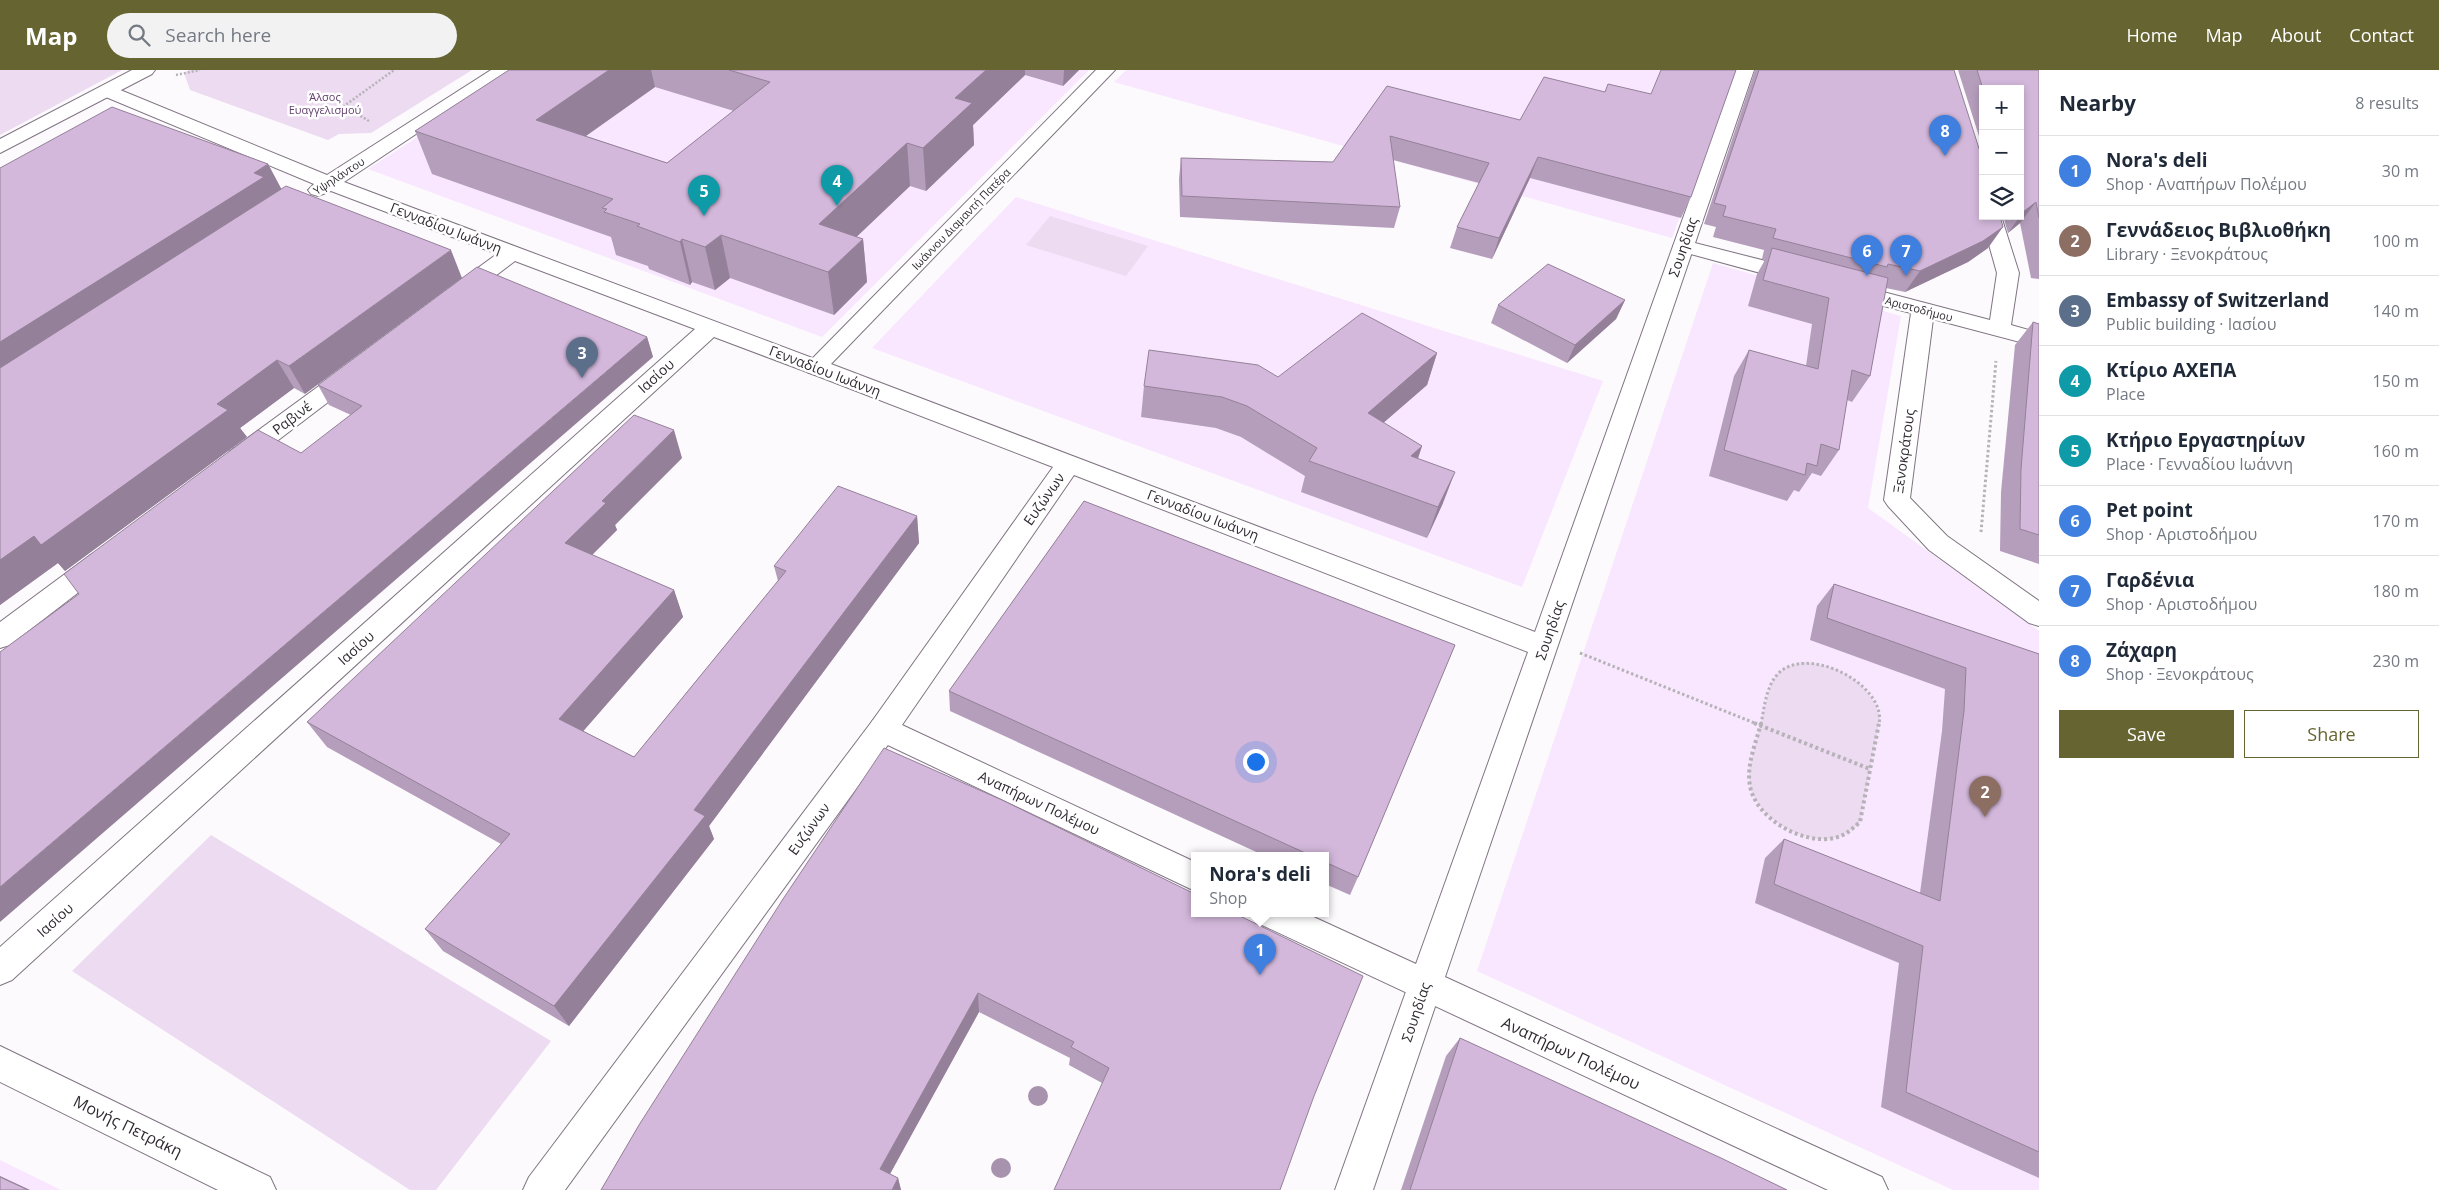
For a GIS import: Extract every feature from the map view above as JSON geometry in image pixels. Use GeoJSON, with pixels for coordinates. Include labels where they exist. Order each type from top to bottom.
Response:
{"type":"FeatureCollection","features":[{"type":"Feature","properties":{"kind":"street"},"geometry":{"type":"LineString","coordinates":[[0,147],[146,70]]}},
{"type":"Feature","properties":{"kind":"street","name":"Υψηλάντου"},"geometry":{"type":"LineString","coordinates":[[300,202],[502,70]]}},
{"type":"Feature","properties":{"kind":"street","name":"Ιωάννου Διαμαντή Πατέρα"},"geometry":{"type":"LineString","coordinates":[[815,368],[1106,70]]}},
{"type":"Feature","properties":{"kind":"street","name":"Σουηδίας"},"geometry":{"type":"LineString","coordinates":[[1354,1190],[1745,70]]}},
{"type":"Feature","properties":{"kind":"street","name":"Γενναδίου Ιωάννη"},"geometry":{"type":"LineString","coordinates":[[107,90],[329,183],[1545,643]]}},
{"type":"Feature","properties":{"kind":"street"},"geometry":{"type":"LineString","coordinates":[[1992,220],[2008,273],[1999,330]]}},
{"type":"Feature","properties":{"kind":"street","name":"Αριστοδήμου"},"geometry":{"type":"LineString","coordinates":[[1683,246],[2039,340]]}},
{"type":"Feature","properties":{"kind":"street"},"geometry":{"type":"LineString","coordinates":[[440,307],[512,253]]}},
{"type":"Feature","properties":{"kind":"street","name":"Ξενοκράτους"},"geometry":{"type":"LineString","coordinates":[[1923,310],[1897,500],[1938,543],[2039,615]]}},
{"type":"Feature","properties":{"kind":"street","name":"Ιασίου"},"geometry":{"type":"LineString","coordinates":[[0,970],[711,327]]}},
{"type":"Feature","properties":{"kind":"street","name":"Ραβινέ"},"geometry":{"type":"LineString","coordinates":[[224,469],[368,361]]}},
{"type":"Feature","properties":{"kind":"street","name":"Ευζώνων"},"geometry":{"type":"LineString","coordinates":[[542,1190],[883,729],[1070,463]]}},
{"type":"Feature","properties":{"kind":"street"},"geometry":{"type":"LineString","coordinates":[[0,637],[120,547]]}},
{"type":"Feature","properties":{"kind":"street","name":"Αναπήρων Πολέμου"},"geometry":{"type":"LineString","coordinates":[[883,729],[1191,875]]}},
{"type":"Feature","properties":{"kind":"street","name":"Αναπήρων Πολέμου"},"geometry":{"type":"LineString","coordinates":[[1279,917],[1869,1190]]}},
{"type":"Feature","properties":{"kind":"street","name":"Μονής Πετράκη"},"geometry":{"type":"LineString","coordinates":[[0,1063],[256,1190]]}},
{"type":"Feature","properties":{"kind":"path"},"geometry":{"type":"LineString","coordinates":[[178,70],[171,76],[200,70]]}},
{"type":"Feature","properties":{"kind":"path"},"geometry":{"type":"LineString","coordinates":[[372,123],[344,106],[394,70]]}},
{"type":"Feature","properties":{"kind":"path"},"geometry":{"type":"LineString","coordinates":[[1938,543],[1980,540],[1997,352]]}},
{"type":"Feature","properties":{"kind":"path"},"geometry":{"type":"LineString","coordinates":[[1545,643],[1870,769]]}},
{"type":"Feature","properties":{"kind":"path"},"geometry":{"type":"LineString","coordinates":[[1803,662],[1820,664],[1838,669],[1862,685],[1877,705],[1880,719],[1870,769],[1860,822],[1852,833],[1837,838],[1819,839],[1800,834],[1782,826],[1766,813],[1755,798],[1749,783],[1749,769],[1771,683],[1777,672],[1788,665],[1803,662]]}},
{"type":"Feature","properties":{"kind":"shaded area"},"geometry":{"type":"Polygon","coordinates":[[[521,70],[1089,70],[822,337],[368,169],[521,70]]]}},
{"type":"Feature","properties":{"kind":"shaded area"},"geometry":{"type":"Polygon","coordinates":[[[1126,70],[1734,70],[1672,238],[1114,82],[1126,70]]]}},
{"type":"Feature","properties":{"kind":"shaded area"},"geometry":{"type":"Polygon","coordinates":[[[1016,197],[1603,381],[1522,587],[872,348],[1016,197]]]}},
{"type":"Feature","properties":{"kind":"shaded area"},"geometry":{"type":"Polygon","coordinates":[[[1713,263],[1901,316],[1868,508],[2039,631],[2039,1190],[1953,1190],[1477,971],[1713,263]]]}},
{"type":"Feature","properties":{"kind":"shaded area"},"geometry":{"type":"Polygon","coordinates":[[[0,1160],[61,1190],[0,1190],[0,1160]]]}},
{"type":"Feature","properties":{"kind":"green space"},"geometry":{"type":"Polygon","coordinates":[[[0,70],[122,70],[0,135],[0,70]]]}},
{"type":"Feature","properties":{"kind":"green space","name":"Άλσος Ευαγγελισμού"},"geometry":{"type":"Polygon","coordinates":[[[189,70],[472,70],[371,133],[339,134],[328,140],[190,90],[184,73],[189,70]]]}},
{"type":"Feature","properties":{"kind":"green space"},"geometry":{"type":"Polygon","coordinates":[[[1050,216],[1148,246],[1126,276],[1026,245],[1050,216]]]}},
{"type":"Feature","properties":{"kind":"green space"},"geometry":{"type":"Polygon","coordinates":[[[1803,662],[1829,667],[1852,678],[1870,695],[1880,719],[1860,822],[1848,832],[1835,838],[1820,839],[1804,836],[1790,830],[1764,811],[1755,799],[1750,785],[1749,769],[1771,684],[1784,669],[1803,662]]]}},
{"type":"Feature","properties":{"kind":"green space"},"geometry":{"type":"Polygon","coordinates":[[[211,835],[551,1041],[436,1190],[410,1190],[72,971],[211,835]]]}},
{"type":"Feature","properties":{"kind":"building"},"geometry":{"type":"Polygon","coordinates":[[[509,70],[609,70],[536,120],[667,163],[770,82],[729,70],[986,70],[955,98],[972,103],[923,148],[907,143],[819,224],[863,239],[828,272],[721,235],[705,247],[682,239],[680,242],[637,226],[640,224],[604,212],[607,209],[602,208],[613,199],[415,131],[509,70]]]}},
{"type":"Feature","properties":{"kind":"building"},"geometry":{"type":"Polygon","coordinates":[[[1661,70],[1736,70],[1691,197],[1538,157],[1499,238],[1457,227],[1489,163],[1390,136],[1400,207],[1182,196],[1181,158],[1333,162],[1387,86],[1520,120],[1544,77],[1605,92],[1608,84],[1651,94],[1661,70]]]}},
{"type":"Feature","properties":{"kind":"building"},"geometry":{"type":"Polygon","coordinates":[[[1759,70],[1954,70],[1979,148],[1979,220],[2001,220],[2003,227],[1983,241],[1920,271],[1888,264],[1887,267],[1773,238],[1776,229],[1723,216],[1726,206],[1714,203],[1759,70]]]}},
{"type":"Feature","properties":{"kind":"building"},"geometry":{"type":"Polygon","coordinates":[[[1977,70],[2039,70],[2039,218],[2036,202],[2024,211],[2024,85],[1982,85],[1977,70]]]}},
{"type":"Feature","properties":{"kind":"building"},"geometry":{"type":"Polygon","coordinates":[[[112,107],[268,164],[254,173],[264,177],[0,342],[0,168],[112,107]]]}},
{"type":"Feature","properties":{"kind":"building"},"geometry":{"type":"Polygon","coordinates":[[[286,186],[451,250],[289,366],[277,360],[217,404],[228,410],[41,545],[34,536],[0,560],[0,368],[286,186]]]}},
{"type":"Feature","properties":{"kind":"building"},"geometry":{"type":"Polygon","coordinates":[[[1772,248],[1888,278],[1870,376],[1852,370],[1839,450],[1821,444],[1817,466],[1807,463],[1805,475],[1724,450],[1749,350],[1818,369],[1829,298],[1763,280],[1772,248]]]}},
{"type":"Feature","properties":{"kind":"building"},"geometry":{"type":"Polygon","coordinates":[[[1548,264],[1625,300],[1575,345],[1498,305],[1548,264]]]}},
{"type":"Feature","properties":{"kind":"building"},"geometry":{"type":"Polygon","coordinates":[[[477,267],[647,337],[0,887],[0,652],[79,594],[64,574],[258,430],[301,453],[362,406],[318,385],[477,267]]]}},
{"type":"Feature","properties":{"kind":"building"},"geometry":{"type":"Polygon","coordinates":[[[1362,313],[1437,353],[1368,413],[1422,446],[1411,456],[1455,472],[1438,507],[1309,461],[1317,448],[1247,406],[1222,397],[1144,386],[1149,350],[1258,365],[1278,377],[1362,313]]]}},
{"type":"Feature","properties":{"kind":"building"},"geometry":{"type":"Polygon","coordinates":[[[2033,322],[2039,324],[2039,535],[2020,529],[2021,469],[2033,322]]]}},
{"type":"Feature","properties":{"kind":"building"},"geometry":{"type":"Polygon","coordinates":[[[634,415],[674,430],[602,501],[606,503],[565,543],[674,590],[559,719],[634,757],[786,571],[774,566],[838,486],[917,516],[694,810],[705,816],[554,1006],[425,929],[510,834],[307,722],[634,415]]]}},
{"type":"Feature","properties":{"kind":"building"},"geometry":{"type":"Polygon","coordinates":[[[1084,501],[1455,645],[1358,877],[1329,864],[1329,852],[1303,852],[949,691],[1084,501]]]}},
{"type":"Feature","properties":{"kind":"building"},"geometry":{"type":"Polygon","coordinates":[[[1834,584],[2039,654],[2039,1152],[1906,1092],[1923,946],[1774,884],[1784,839],[1940,901],[1964,711],[1966,668],[1827,618],[1834,584]]]}},
{"type":"Feature","properties":{"kind":"building"},"geometry":{"type":"Polygon","coordinates":[[[884,748],[1002,800],[1191,892],[1191,917],[1242,917],[1363,976],[1314,1096],[1280,1190],[1054,1190],[1109,1068],[1071,1047],[1074,1042],[978,993],[880,1169],[898,1178],[892,1190],[601,1190],[639,1125],[783,899],[884,748]]]}},
{"type":"Feature","properties":{"kind":"building"},"geometry":{"type":"Polygon","coordinates":[[[1460,1038],[1721,1158],[1787,1190],[1410,1190],[1460,1038]]]}},
{"type":"Feature","properties":{"kind":"building"},"geometry":{"type":"Polygon","coordinates":[[[0,1177],[28,1190],[0,1190],[0,1177]]]}},
{"type":"Feature","properties":{"kind":"place","name":"Ζάχαρη"},"geometry":{"type":"Point","coordinates":[1945,156]}},
{"type":"Feature","properties":{"kind":"place","name":"Κτίριο ΑΧΕΠΑ"},"geometry":{"type":"Point","coordinates":[837,206]}},
{"type":"Feature","properties":{"kind":"place","name":"Κτήριο Εργαστηρίων"},"geometry":{"type":"Point","coordinates":[704,216]}},
{"type":"Feature","properties":{"kind":"place","name":"Pet point"},"geometry":{"type":"Point","coordinates":[1867,276]}},
{"type":"Feature","properties":{"kind":"place","name":"Γαρδένια"},"geometry":{"type":"Point","coordinates":[1906,276]}},
{"type":"Feature","properties":{"kind":"place","name":"Embassy of Switzerland"},"geometry":{"type":"Point","coordinates":[582,378]}},
{"type":"Feature","properties":{"kind":"place","name":"Γεννάδειος Βιβλιοθήκη"},"geometry":{"type":"Point","coordinates":[1985,817]}},
{"type":"Feature","properties":{"kind":"place","name":"Nora's deli"},"geometry":{"type":"Point","coordinates":[1260,975]}}]}
